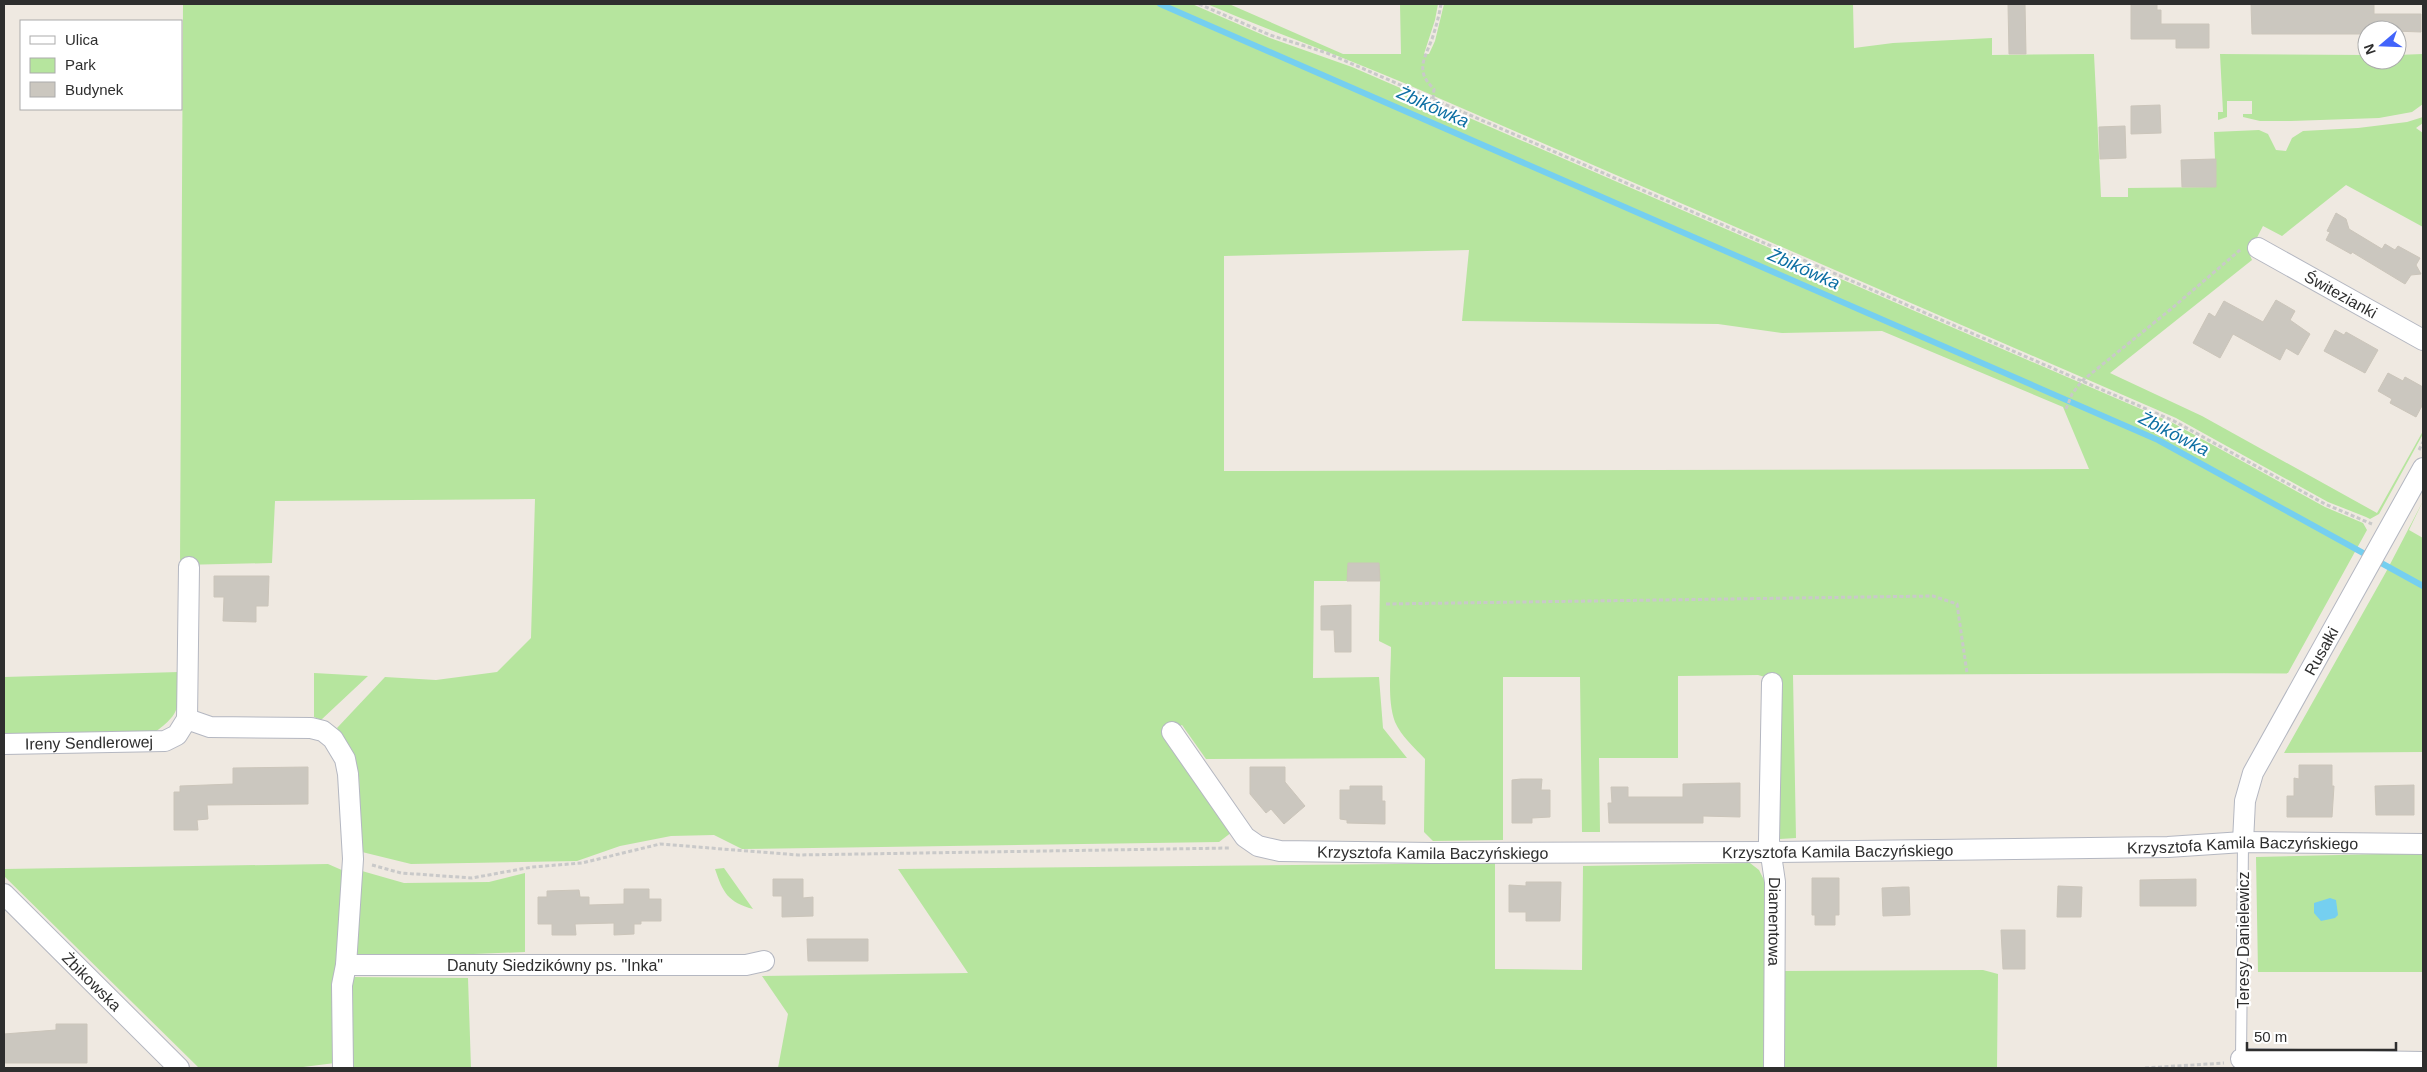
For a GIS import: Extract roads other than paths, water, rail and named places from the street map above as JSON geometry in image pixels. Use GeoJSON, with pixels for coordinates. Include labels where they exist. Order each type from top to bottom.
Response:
{"type":"FeatureCollection","features":[{"type":"Feature","properties":{"kind":"street","name":"Świtezianki"},"geometry":{"type":"LineString","coordinates":[[2258,248],[2423,340]]}},
{"type":"Feature","properties":{"kind":"street","name":"Rusałki"},"geometry":{"type":"LineString","coordinates":[[2243,842],[2245,800],[2253,773],[2360,582],[2381,531],[2423,468]]}},
{"type":"Feature","properties":{"kind":"street"},"geometry":{"type":"LineString","coordinates":[[189,567],[187,719],[210,727],[311,728],[324,732],[333,739],[344,759],[348,774],[353,859],[346,966],[342,985],[343,1068]]}},
{"type":"Feature","properties":{"kind":"street","name":"Diamentowa"},"geometry":{"type":"LineString","coordinates":[[1772,684],[1771,852],[1774,882],[1774,1068]]}},
{"type":"Feature","properties":{"kind":"street","name":"Ireny Sendlerowej"},"geometry":{"type":"LineString","coordinates":[[4,744],[165,741],[177,735],[187,719]]}},
{"type":"Feature","properties":{"kind":"street","name":"Krzysztofa Kamila Baczyńskiego"},"geometry":{"type":"LineString","coordinates":[[1172,732],[1240,831],[1252,843],[1265,849],[1432,853],[1771,852],[2168,848],[2243,842],[2423,844]]}},
{"type":"Feature","properties":{"kind":"street","name":"Żbikowska"},"geometry":{"type":"LineString","coordinates":[[4,894],[179,1068]]}},
{"type":"Feature","properties":{"kind":"street","name":"Danuty Siedzikówny ps. \"Inka\""},"geometry":{"type":"LineString","coordinates":[[346,966],[746,965],[764,962]]}},
{"type":"Feature","properties":{"kind":"street"},"geometry":{"type":"LineString","coordinates":[[2242,1064],[2423,1062]]}},
{"type":"Feature","properties":{"kind":"lane","name":"Teresy Danielewicz"},"geometry":{"type":"LineString","coordinates":[[2242,1064],[2243,842]]}},
{"type":"Feature","properties":{"kind":"water"},"geometry":{"type":"Polygon","coordinates":[[[2330,898],[2336,900],[2338,915],[2335,918],[2321,921],[2314,913],[2314,903],[2330,898]]]}},
{"type":"Feature","properties":{"kind":"waterway","name":"Żbikówka"},"geometry":{"type":"LineString","coordinates":[[1160,4],[2158,440],[2423,586]]}}]}
